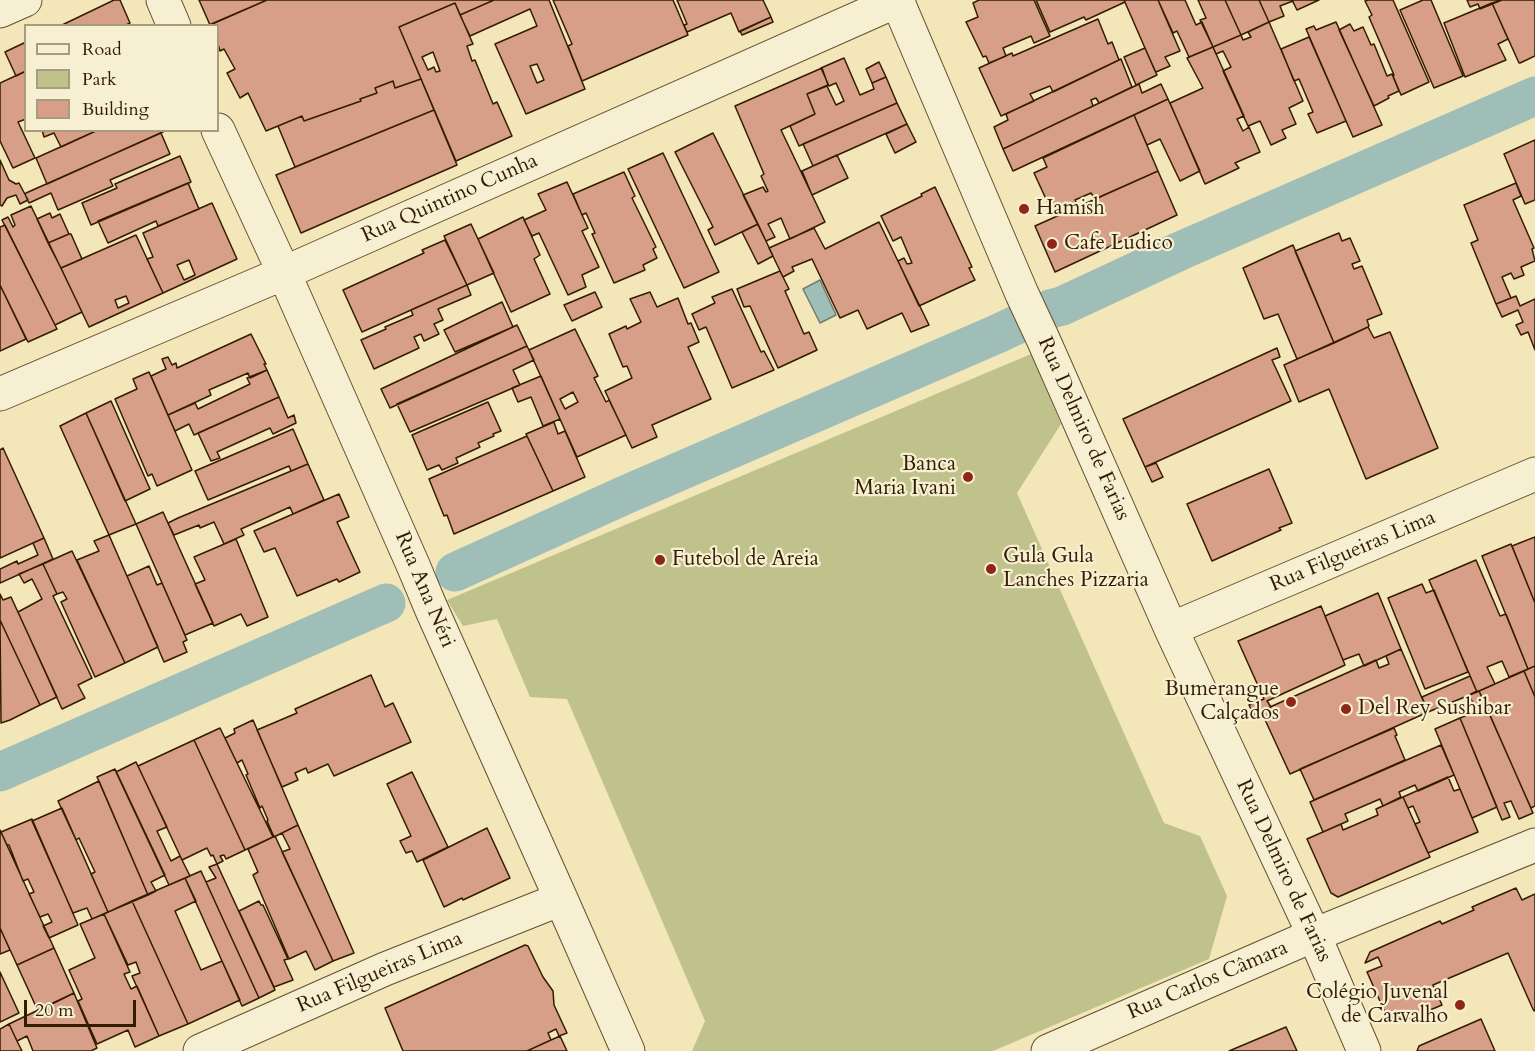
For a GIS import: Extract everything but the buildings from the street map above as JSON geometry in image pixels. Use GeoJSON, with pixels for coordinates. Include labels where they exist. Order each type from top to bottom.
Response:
{"type":"FeatureCollection","features":[{"type":"Feature","properties":{"kind":"street"},"geometry":{"type":"LineString","coordinates":[[0,11],[25,0]]}},
{"type":"Feature","properties":{"kind":"street"},"geometry":{"type":"LineString","coordinates":[[163,0],[173,24]]}},
{"type":"Feature","properties":{"kind":"street","name":"Rua Quintino Cunha"},"geometry":{"type":"LineString","coordinates":[[0,394],[284,273],[898,0]]}},
{"type":"Feature","properties":{"kind":"street","name":"Rua Delmiro de Farias"},"geometry":{"type":"LineString","coordinates":[[898,0],[1023,294],[1171,629],[1314,935],[1364,1051]]}},
{"type":"Feature","properties":{"kind":"street","name":"Rua Ana Néri"},"geometry":{"type":"LineString","coordinates":[[219,132],[284,273],[628,1051]]}},
{"type":"Feature","properties":{"kind":"street","name":"Rua Filgueiras Lima"},"geometry":{"type":"LineString","coordinates":[[1171,629],[1535,474]]}},
{"type":"Feature","properties":{"kind":"street","name":"Rua Carlos Câmara"},"geometry":{"type":"LineString","coordinates":[[1048,1051],[1314,935],[1535,845]]}},
{"type":"Feature","properties":{"kind":"street","name":"Rua Filgueiras Lima"},"geometry":{"type":"LineString","coordinates":[[200,1051],[385,969],[561,899]]}},
{"type":"Feature","properties":{"kind":"green space"},"geometry":{"type":"Polygon","coordinates":[[[1031,354],[1061,424],[1017,493],[1164,823],[1200,836],[1227,896],[1209,959],[993,1051],[692,1051],[705,1021],[567,699],[530,697],[497,619],[463,626],[447,600],[1031,354]]]}},
{"type":"Feature","properties":{"kind":"water"},"geometry":{"type":"Polygon","coordinates":[[[820,280],[836,315],[820,323],[803,289],[820,280]]]}},
{"type":"Feature","properties":{"kind":"waterway"},"geometry":{"type":"LineString","coordinates":[[455,572],[625,495],[1050,309],[1062,306],[1180,251],[1535,96]]}},
{"type":"Feature","properties":{"kind":"waterway"},"geometry":{"type":"LineString","coordinates":[[0,772],[386,603]]}},
{"type":"Feature","properties":{"kind":"place","name":"Hamish"},"geometry":{"type":"Point","coordinates":[1024,209]}},
{"type":"Feature","properties":{"kind":"place","name":"Cafe Ludico"},"geometry":{"type":"Point","coordinates":[1052,244]}},
{"type":"Feature","properties":{"kind":"place","name":"Banca Maria Ivani"},"geometry":{"type":"Point","coordinates":[968,477]}},
{"type":"Feature","properties":{"kind":"place","name":"Futebol de Areia"},"geometry":{"type":"Point","coordinates":[660,560]}},
{"type":"Feature","properties":{"kind":"place","name":"Gula Gula Lanches Pizzaria"},"geometry":{"type":"Point","coordinates":[991,569]}},
{"type":"Feature","properties":{"kind":"place","name":"Bumerangue Calçados"},"geometry":{"type":"Point","coordinates":[1291,702]}},
{"type":"Feature","properties":{"kind":"place","name":"Del Rey Sushibar"},"geometry":{"type":"Point","coordinates":[1346,709]}},
{"type":"Feature","properties":{"kind":"place","name":"Colégio Juvenal de Carvalho"},"geometry":{"type":"Point","coordinates":[1460,1005]}}]}
